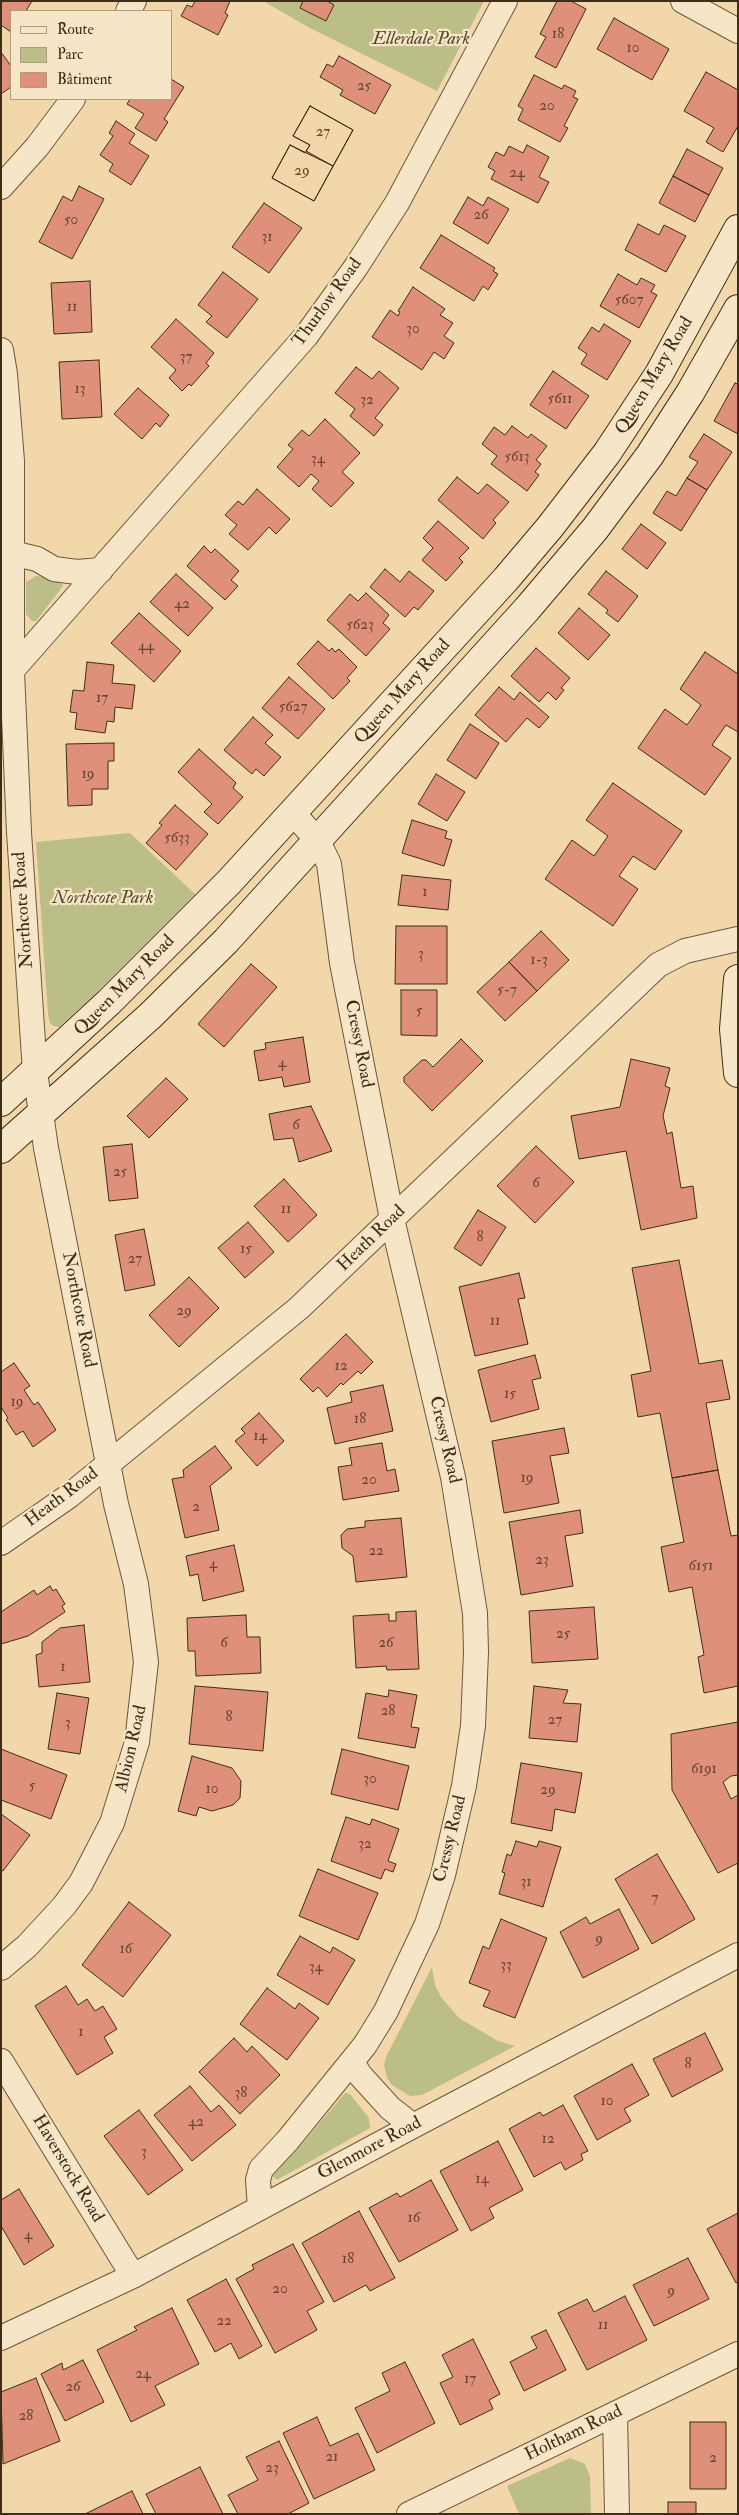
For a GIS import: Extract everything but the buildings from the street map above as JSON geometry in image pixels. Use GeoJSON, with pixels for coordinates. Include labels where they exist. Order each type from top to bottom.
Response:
{"type":"FeatureCollection","features":[{"type":"Feature","properties":{"kind":"street","name":"Thurlow Road"},"geometry":{"type":"LineString","coordinates":[[7,676],[275,374],[336,294],[397,203],[506,1]]}},
{"type":"Feature","properties":{"kind":"street"},"geometry":{"type":"LineString","coordinates":[[683,1],[738,30]]}},
{"type":"Feature","properties":{"kind":"street"},"geometry":{"type":"LineString","coordinates":[[1,186],[37,147],[72,100]]}},
{"type":"Feature","properties":{"kind":"street","name":"Queen Mary Road"},"geometry":{"type":"LineString","coordinates":[[1,1102],[35,1072],[196,916],[293,813],[506,579],[588,478],[659,374],[738,229]]}},
{"type":"Feature","properties":{"kind":"street","name":"Queen Mary Road"},"geometry":{"type":"LineString","coordinates":[[1,1149],[41,1115],[186,981],[318,841],[528,610],[595,529],[666,431],[738,309]]}},
{"type":"Feature","properties":{"kind":"street","name":"Northcote Road"},"geometry":{"type":"LineString","coordinates":[[1,350],[6,374],[12,461],[12,553],[7,676],[35,1072],[41,1115],[108,1463]]}},
{"type":"Feature","properties":{"kind":"street"},"geometry":{"type":"LineString","coordinates":[[12,553],[37,559],[54,569],[76,572],[101,570]]}},
{"type":"Feature","properties":{"kind":"street","name":"Cressy Road"},"geometry":{"type":"LineString","coordinates":[[260,2208],[258,2180],[261,2168],[352,2062],[386,2011],[427,1924],[450,1849],[464,1786],[473,1726],[476,1684],[475,1613],[453,1478],[392,1220],[342,963],[329,864],[318,841],[293,813]]}},
{"type":"Feature","properties":{"kind":"street","name":"Heath Road"},"geometry":{"type":"LineString","coordinates":[[1,1543],[69,1496],[292,1314],[658,965],[685,951],[738,939]]}},
{"type":"Feature","properties":{"kind":"street"},"geometry":{"type":"LineString","coordinates":[[738,979],[734,1029],[738,1073]]}},
{"type":"Feature","properties":{"kind":"street","name":"Albion Road"},"geometry":{"type":"LineString","coordinates":[[1,1968],[46,1927],[81,1883],[112,1823],[138,1742],[146,1662],[142,1619],[108,1463]]}},
{"type":"Feature","properties":{"kind":"street","name":"Glenmore Road"},"geometry":{"type":"LineString","coordinates":[[1,2338],[133,2276],[738,1955]]}},
{"type":"Feature","properties":{"kind":"street","name":"Haverstock Road"},"geometry":{"type":"LineString","coordinates":[[1,2061],[133,2276]]}},
{"type":"Feature","properties":{"kind":"street"},"geometry":{"type":"LineString","coordinates":[[352,2062],[360,2076],[390,2108],[413,2126]]}},
{"type":"Feature","properties":{"kind":"street","name":"Holtham Road"},"geometry":{"type":"LineString","coordinates":[[409,2514],[738,2354]]}},
{"type":"Feature","properties":{"kind":"street"},"geometry":{"type":"LineString","coordinates":[[615,2414],[617,2514]]}},
{"type":"Feature","properties":{"kind":"green space","name":"Ellerdale Park"},"geometry":{"type":"Polygon","coordinates":[[[263,1],[484,1],[437,91],[308,27],[263,1]]]}},
{"type":"Feature","properties":{"kind":"green space"},"geometry":{"type":"Polygon","coordinates":[[[36,576],[56,578],[61,580],[63,586],[36,621],[32,621],[26,614],[26,582],[36,576]]]}},
{"type":"Feature","properties":{"kind":"green space","name":"Northcote Park"},"geometry":{"type":"Polygon","coordinates":[[[130,833],[195,894],[94,995],[59,1027],[54,1026],[50,1023],[48,1014],[36,842],[130,833]]]}},
{"type":"Feature","properties":{"kind":"green space"},"geometry":{"type":"Polygon","coordinates":[[[432,1967],[435,1985],[441,1997],[459,2018],[498,2041],[515,2046],[422,2095],[410,2096],[392,2085],[387,2078],[384,2065],[387,2055],[432,1967]]]}},
{"type":"Feature","properties":{"kind":"green space"},"geometry":{"type":"Polygon","coordinates":[[[345,2093],[350,2094],[369,2118],[370,2128],[277,2180],[271,2174],[303,2143],[345,2093]]]}},
{"type":"Feature","properties":{"kind":"green space"},"geometry":{"type":"Polygon","coordinates":[[[570,2458],[585,2464],[590,2476],[591,2514],[519,2514],[507,2486],[570,2458]]]}}]}
